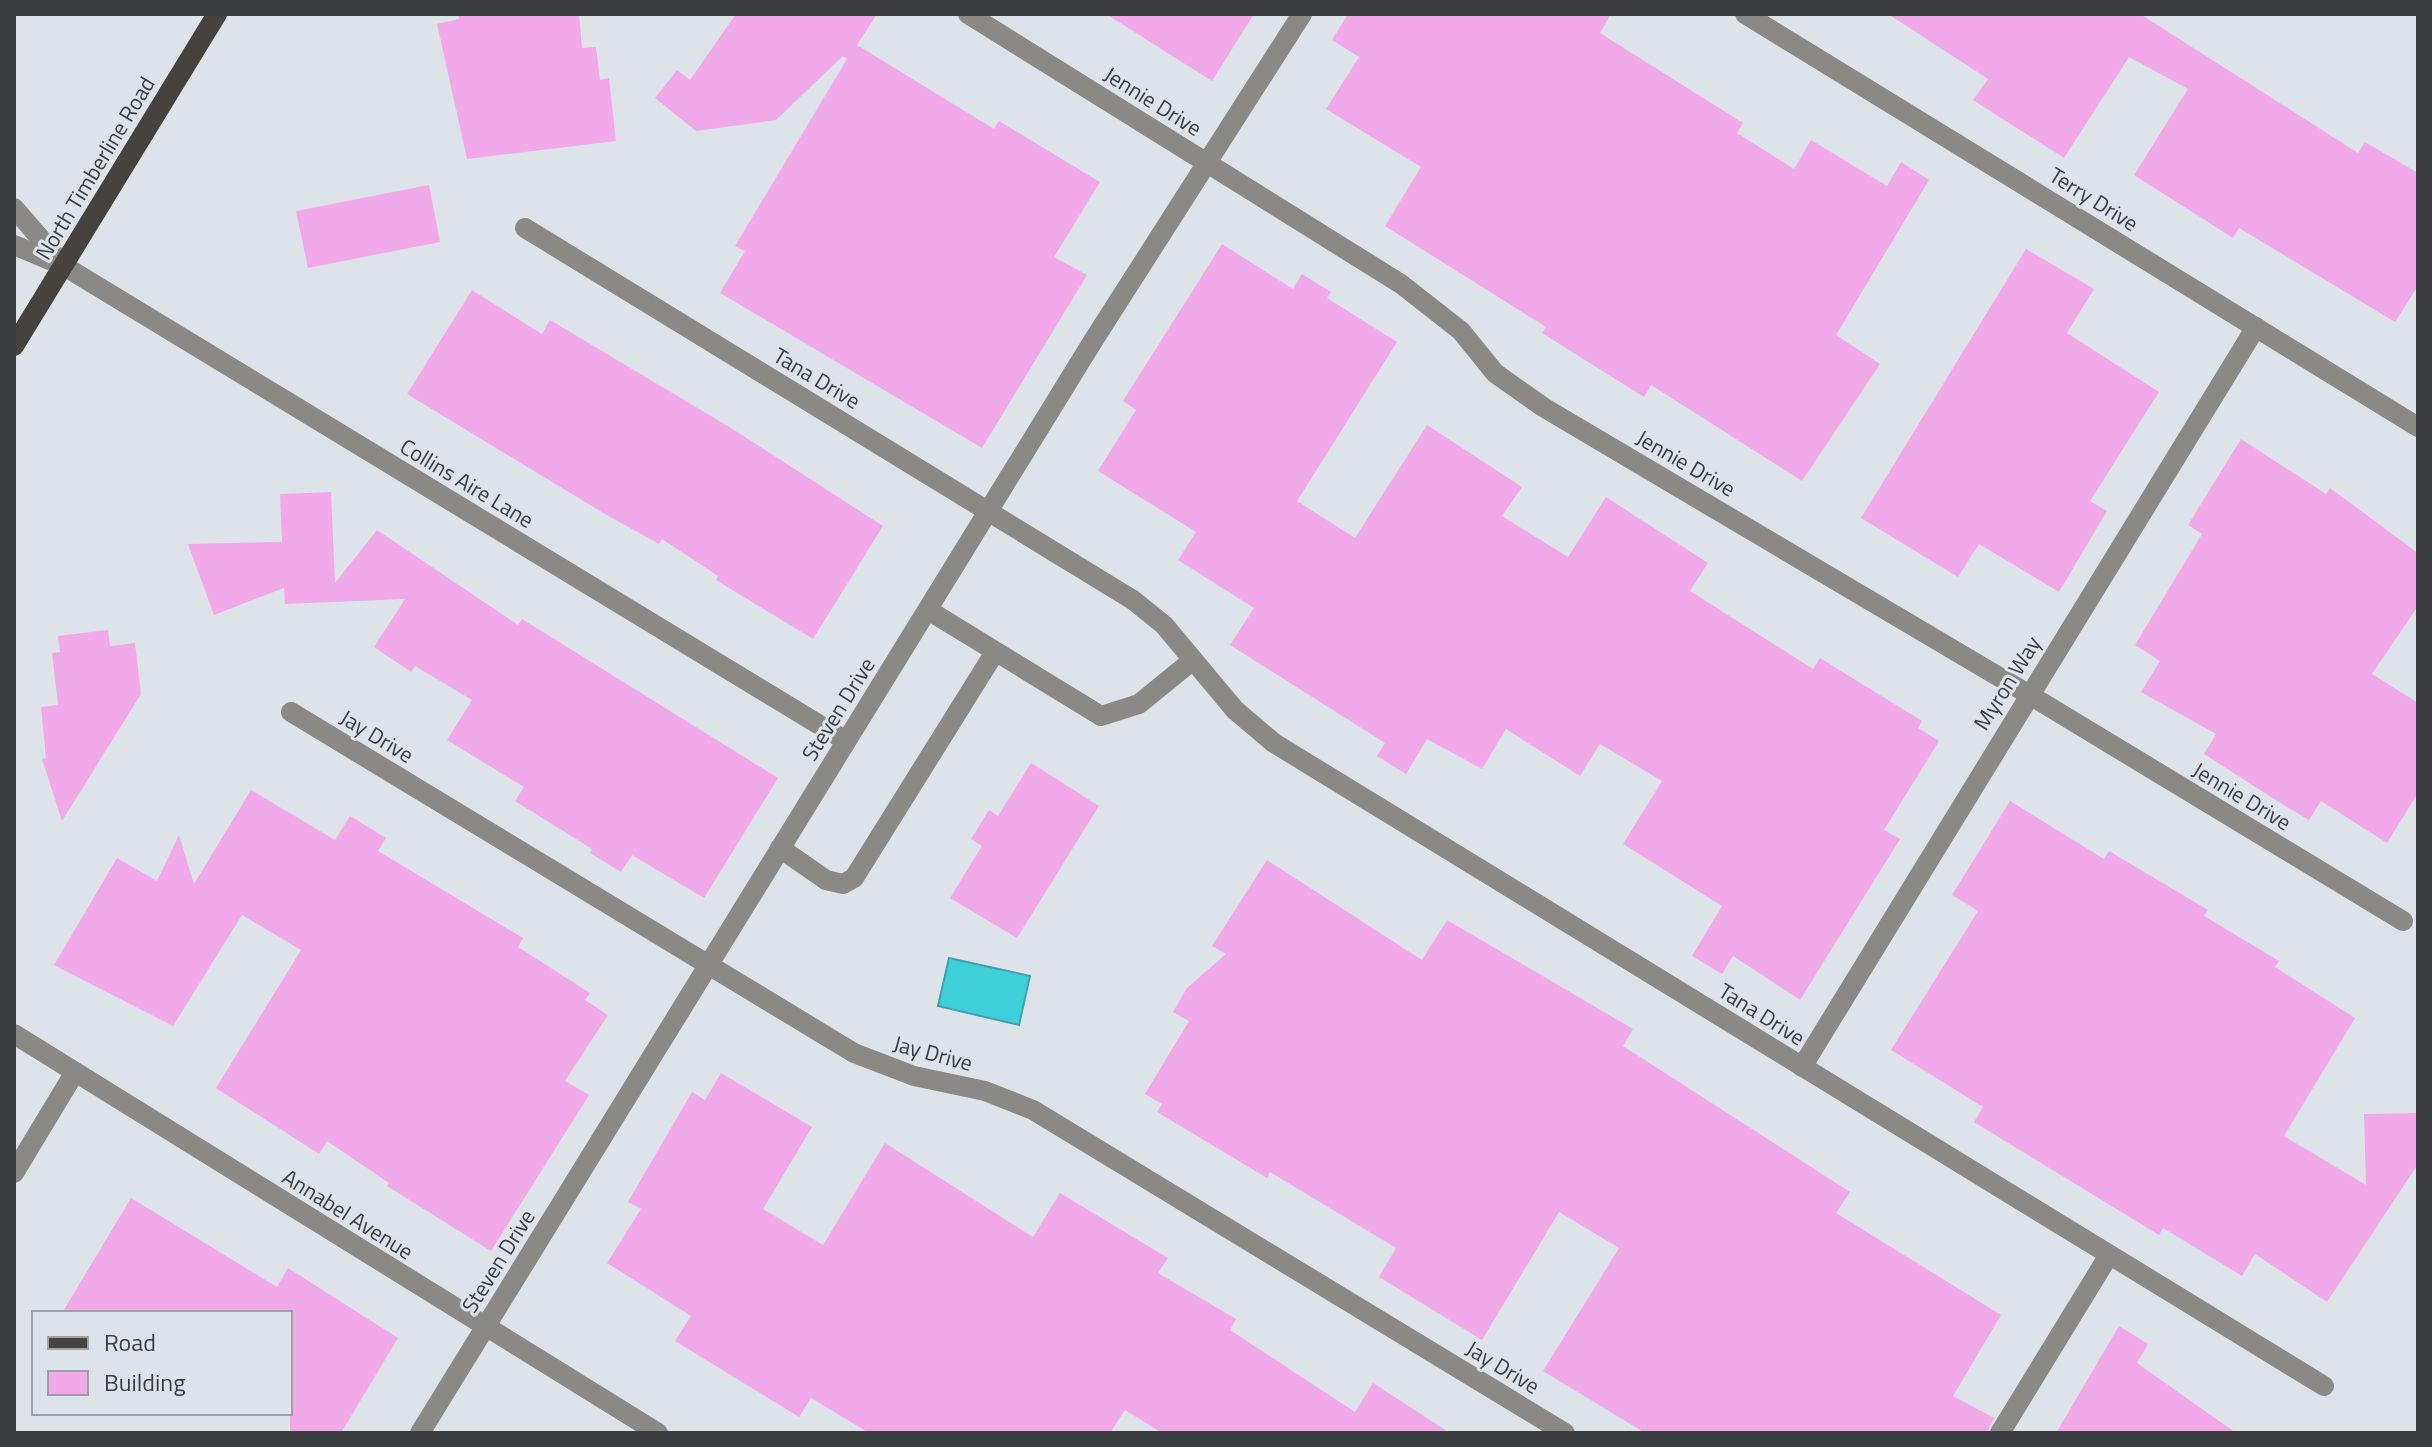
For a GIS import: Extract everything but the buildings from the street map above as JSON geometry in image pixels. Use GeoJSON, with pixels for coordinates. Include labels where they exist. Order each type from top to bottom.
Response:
{"type":"FeatureCollection","features":[{"type":"Feature","properties":{"kind":"main road","name":"North Timberline Road"},"geometry":{"type":"LineString","coordinates":[[14,346],[217,14]]}},
{"type":"Feature","properties":{"kind":"street","name":"Jennie Drive"},"geometry":{"type":"LineString","coordinates":[[968,14],[1401,284],[1461,331],[1495,373],[1543,407],[2028,694],[2403,921]]}},
{"type":"Feature","properties":{"kind":"street","name":"Steven Drive"},"geometry":{"type":"LineString","coordinates":[[420,1433],[846,741],[1302,14]]}},
{"type":"Feature","properties":{"kind":"street","name":"Terry Drive"},"geometry":{"type":"LineString","coordinates":[[1745,14],[2418,427]]}},
{"type":"Feature","properties":{"kind":"street"},"geometry":{"type":"LineString","coordinates":[[14,208],[64,266]]}},
{"type":"Feature","properties":{"kind":"street","name":"Tana Drive"},"geometry":{"type":"LineString","coordinates":[[525,228],[1133,600],[1164,625],[1235,710],[1274,743],[2324,1386]]}},
{"type":"Feature","properties":{"kind":"street"},"geometry":{"type":"LineString","coordinates":[[14,245],[64,266]]}},
{"type":"Feature","properties":{"kind":"street","name":"Collins Aire Lane"},"geometry":{"type":"LineString","coordinates":[[64,266],[846,741]]}},
{"type":"Feature","properties":{"kind":"street","name":"Myron Way"},"geometry":{"type":"LineString","coordinates":[[1802,1067],[2028,694],[2256,327]]}},
{"type":"Feature","properties":{"kind":"street"},"geometry":{"type":"LineString","coordinates":[[928,610],[1101,716],[1139,704],[1193,660]]}},
{"type":"Feature","properties":{"kind":"street"},"geometry":{"type":"LineString","coordinates":[[780,848],[826,880],[843,884],[854,878],[995,652]]}},
{"type":"Feature","properties":{"kind":"street","name":"Jay Drive"},"geometry":{"type":"LineString","coordinates":[[291,712],[854,1053],[914,1076],[985,1091],[1033,1110],[1565,1433]]}},
{"type":"Feature","properties":{"kind":"street","name":"Annabel Avenue"},"geometry":{"type":"LineString","coordinates":[[14,1034],[658,1433]]}},
{"type":"Feature","properties":{"kind":"street"},"geometry":{"type":"LineString","coordinates":[[14,1173],[75,1072]]}},
{"type":"Feature","properties":{"kind":"street"},"geometry":{"type":"LineString","coordinates":[[2000,1433],[2109,1255]]}},
{"type":"Feature","properties":{"kind":"water"},"geometry":{"type":"Polygon","coordinates":[[[949,958],[1030,976],[1019,1025],[938,1006],[949,958]]]}}]}
